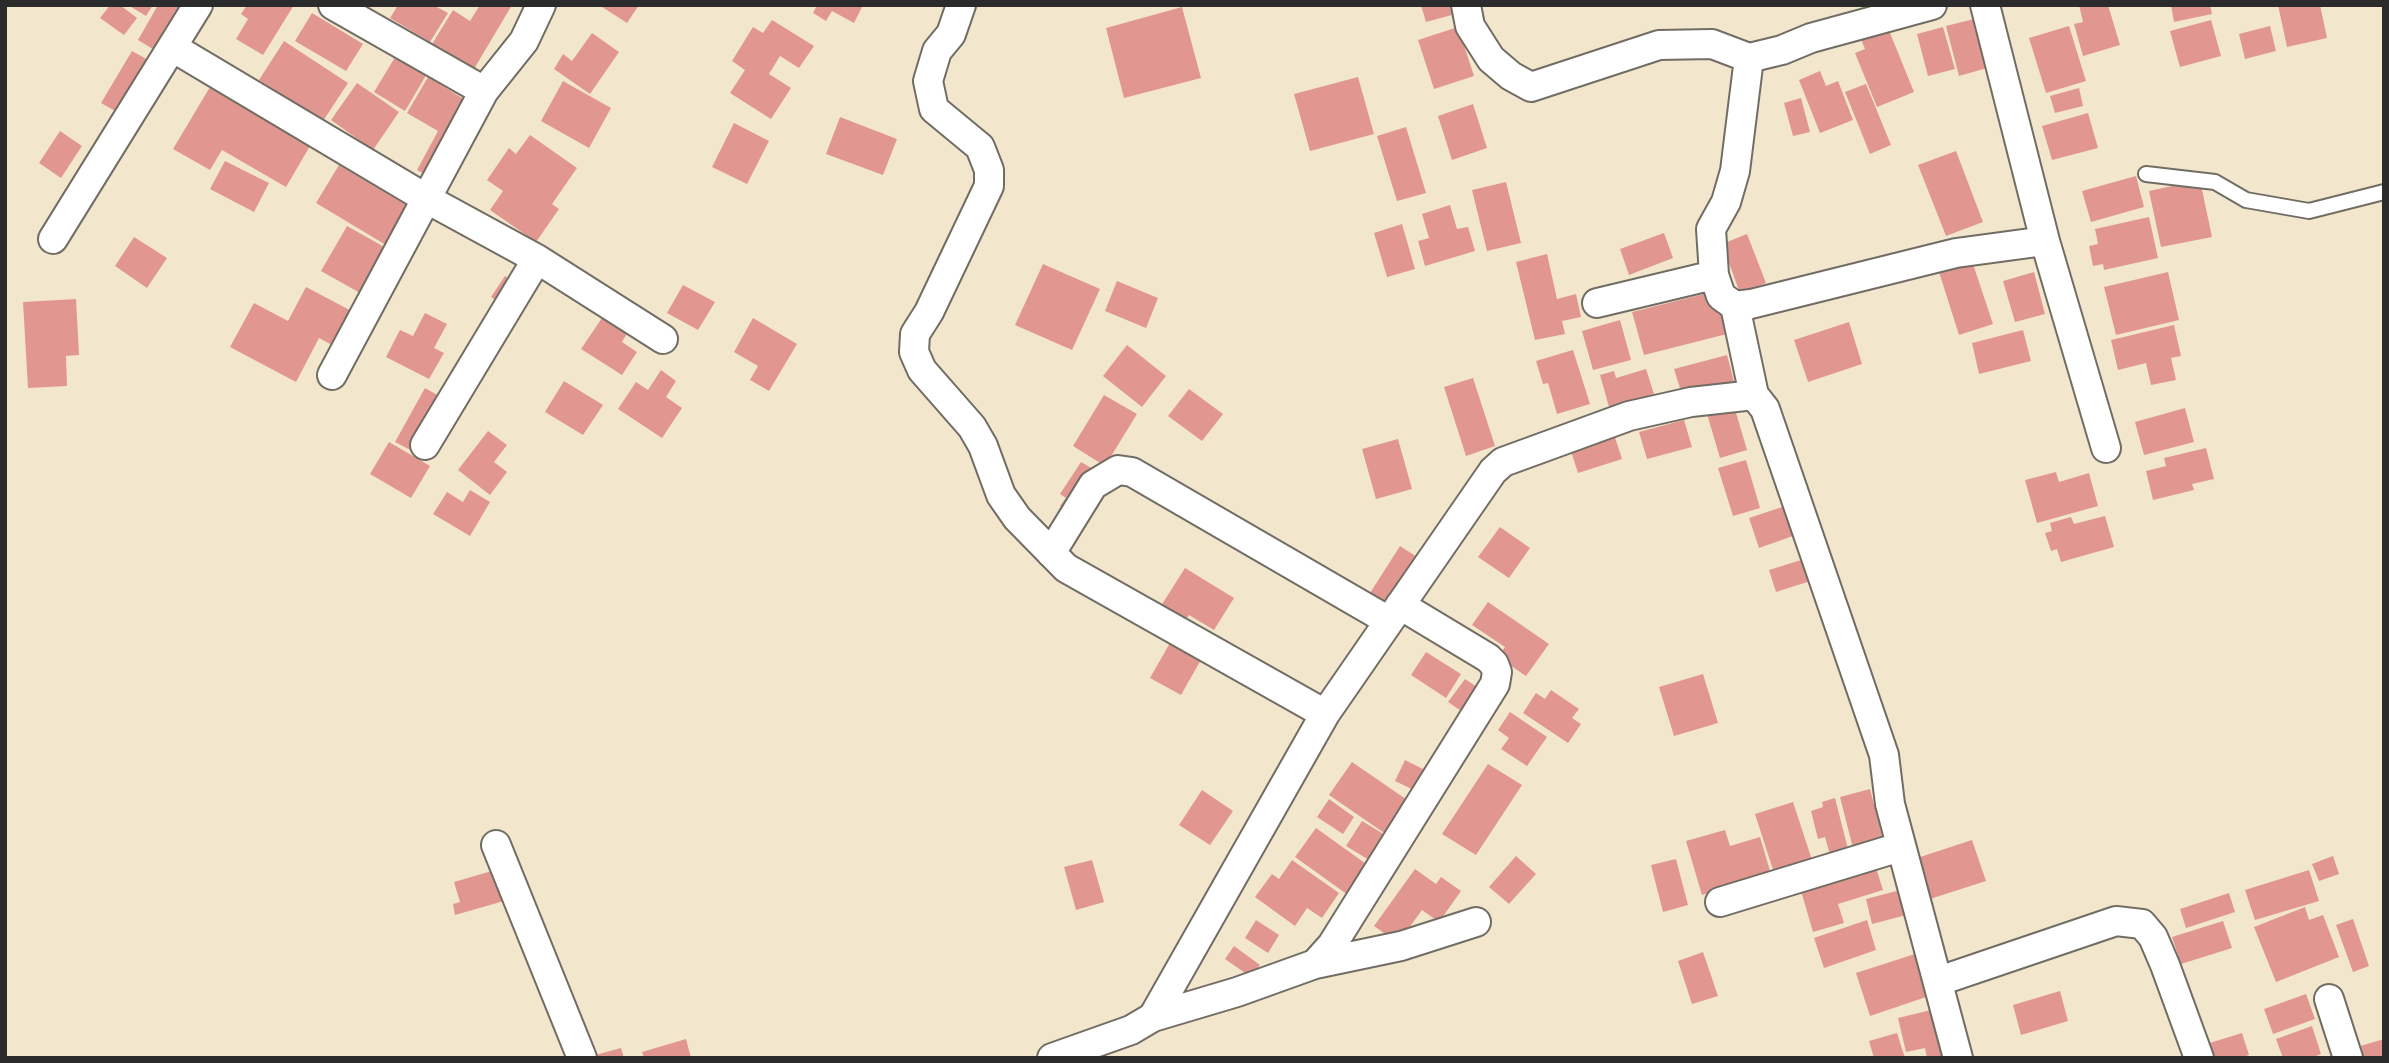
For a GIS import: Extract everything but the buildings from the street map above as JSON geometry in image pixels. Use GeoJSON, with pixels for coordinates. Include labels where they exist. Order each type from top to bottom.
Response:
{"type":"FeatureCollection","features":[{"type":"Feature","properties":{"kind":"street"},"geometry":{"type":"LineString","coordinates":[[52,239],[198,5]]}},
{"type":"Feature","properties":{"kind":"street"},"geometry":{"type":"LineString","coordinates":[[333,5],[484,91]]}},
{"type":"Feature","properties":{"kind":"street"},"geometry":{"type":"LineString","coordinates":[[332,375],[484,91],[524,41],[541,5]]}},
{"type":"Feature","properties":{"kind":"street"},"geometry":{"type":"LineString","coordinates":[[961,5],[951,34],[937,51],[928,81],[934,109],[981,148],[989,170],[989,186],[929,312],[915,334],[914,352],[922,370],[972,427],[983,446],[1001,495],[1017,518],[1066,568],[1325,714]]}},
{"type":"Feature","properties":{"kind":"street"},"geometry":{"type":"LineString","coordinates":[[1466,5],[1470,26],[1491,59],[1511,76],[1531,87],[1660,45],[1712,44],[1749,58],[1932,5]]}},
{"type":"Feature","properties":{"kind":"street"},"geometry":{"type":"LineString","coordinates":[[1985,5],[2045,241],[2106,448]]}},
{"type":"Feature","properties":{"kind":"street"},"geometry":{"type":"LineString","coordinates":[[172,47],[427,200],[537,259],[663,339]]}},
{"type":"Feature","properties":{"kind":"street"},"geometry":{"type":"LineString","coordinates":[[1749,58],[1735,172],[1726,202],[1711,229],[1714,275],[1721,296],[1735,306],[1755,395],[1765,409],[1884,755],[1890,804],[1900,847],[1958,1058]]}},
{"type":"Feature","properties":{"kind":"street"},"geometry":{"type":"LineString","coordinates":[[1735,306],[1956,253],[2045,241]]}},
{"type":"Feature","properties":{"kind":"street"},"geometry":{"type":"LineString","coordinates":[[425,444],[537,259]]}},
{"type":"Feature","properties":{"kind":"street"},"geometry":{"type":"LineString","coordinates":[[1597,303],[1714,275]]}},
{"type":"Feature","properties":{"kind":"street"},"geometry":{"type":"LineString","coordinates":[[1153,1017],[1325,714],[1493,471],[1503,462],[1629,415],[1691,402],[1755,395]]}},
{"type":"Feature","properties":{"kind":"street"},"geometry":{"type":"LineString","coordinates":[[1051,552],[1093,485],[1118,470],[1132,472],[1395,613],[1488,658],[1494,664],[1497,673],[1495,684],[1332,945],[1315,964]]}},
{"type":"Feature","properties":{"kind":"street"},"geometry":{"type":"LineString","coordinates":[[496,845],[582,1058]]}},
{"type":"Feature","properties":{"kind":"street"},"geometry":{"type":"LineString","coordinates":[[1720,902],[1900,847]]}},
{"type":"Feature","properties":{"kind":"street"},"geometry":{"type":"LineString","coordinates":[[1939,981],[2116,921],[2142,924],[2153,937],[2165,965],[2199,1058]]}},
{"type":"Feature","properties":{"kind":"street"},"geometry":{"type":"LineString","coordinates":[[1052,1058],[1131,1030],[1153,1017],[1237,992],[1315,964],[1401,946],[1476,922]]}},
{"type":"Feature","properties":{"kind":"street"},"geometry":{"type":"LineString","coordinates":[[2329,999],[2348,1058]]}},
{"type":"Feature","properties":{"kind":"lane"},"geometry":{"type":"LineString","coordinates":[[2146,174],[2215,182],[2246,200],[2309,211],[2384,191]]}}]}
